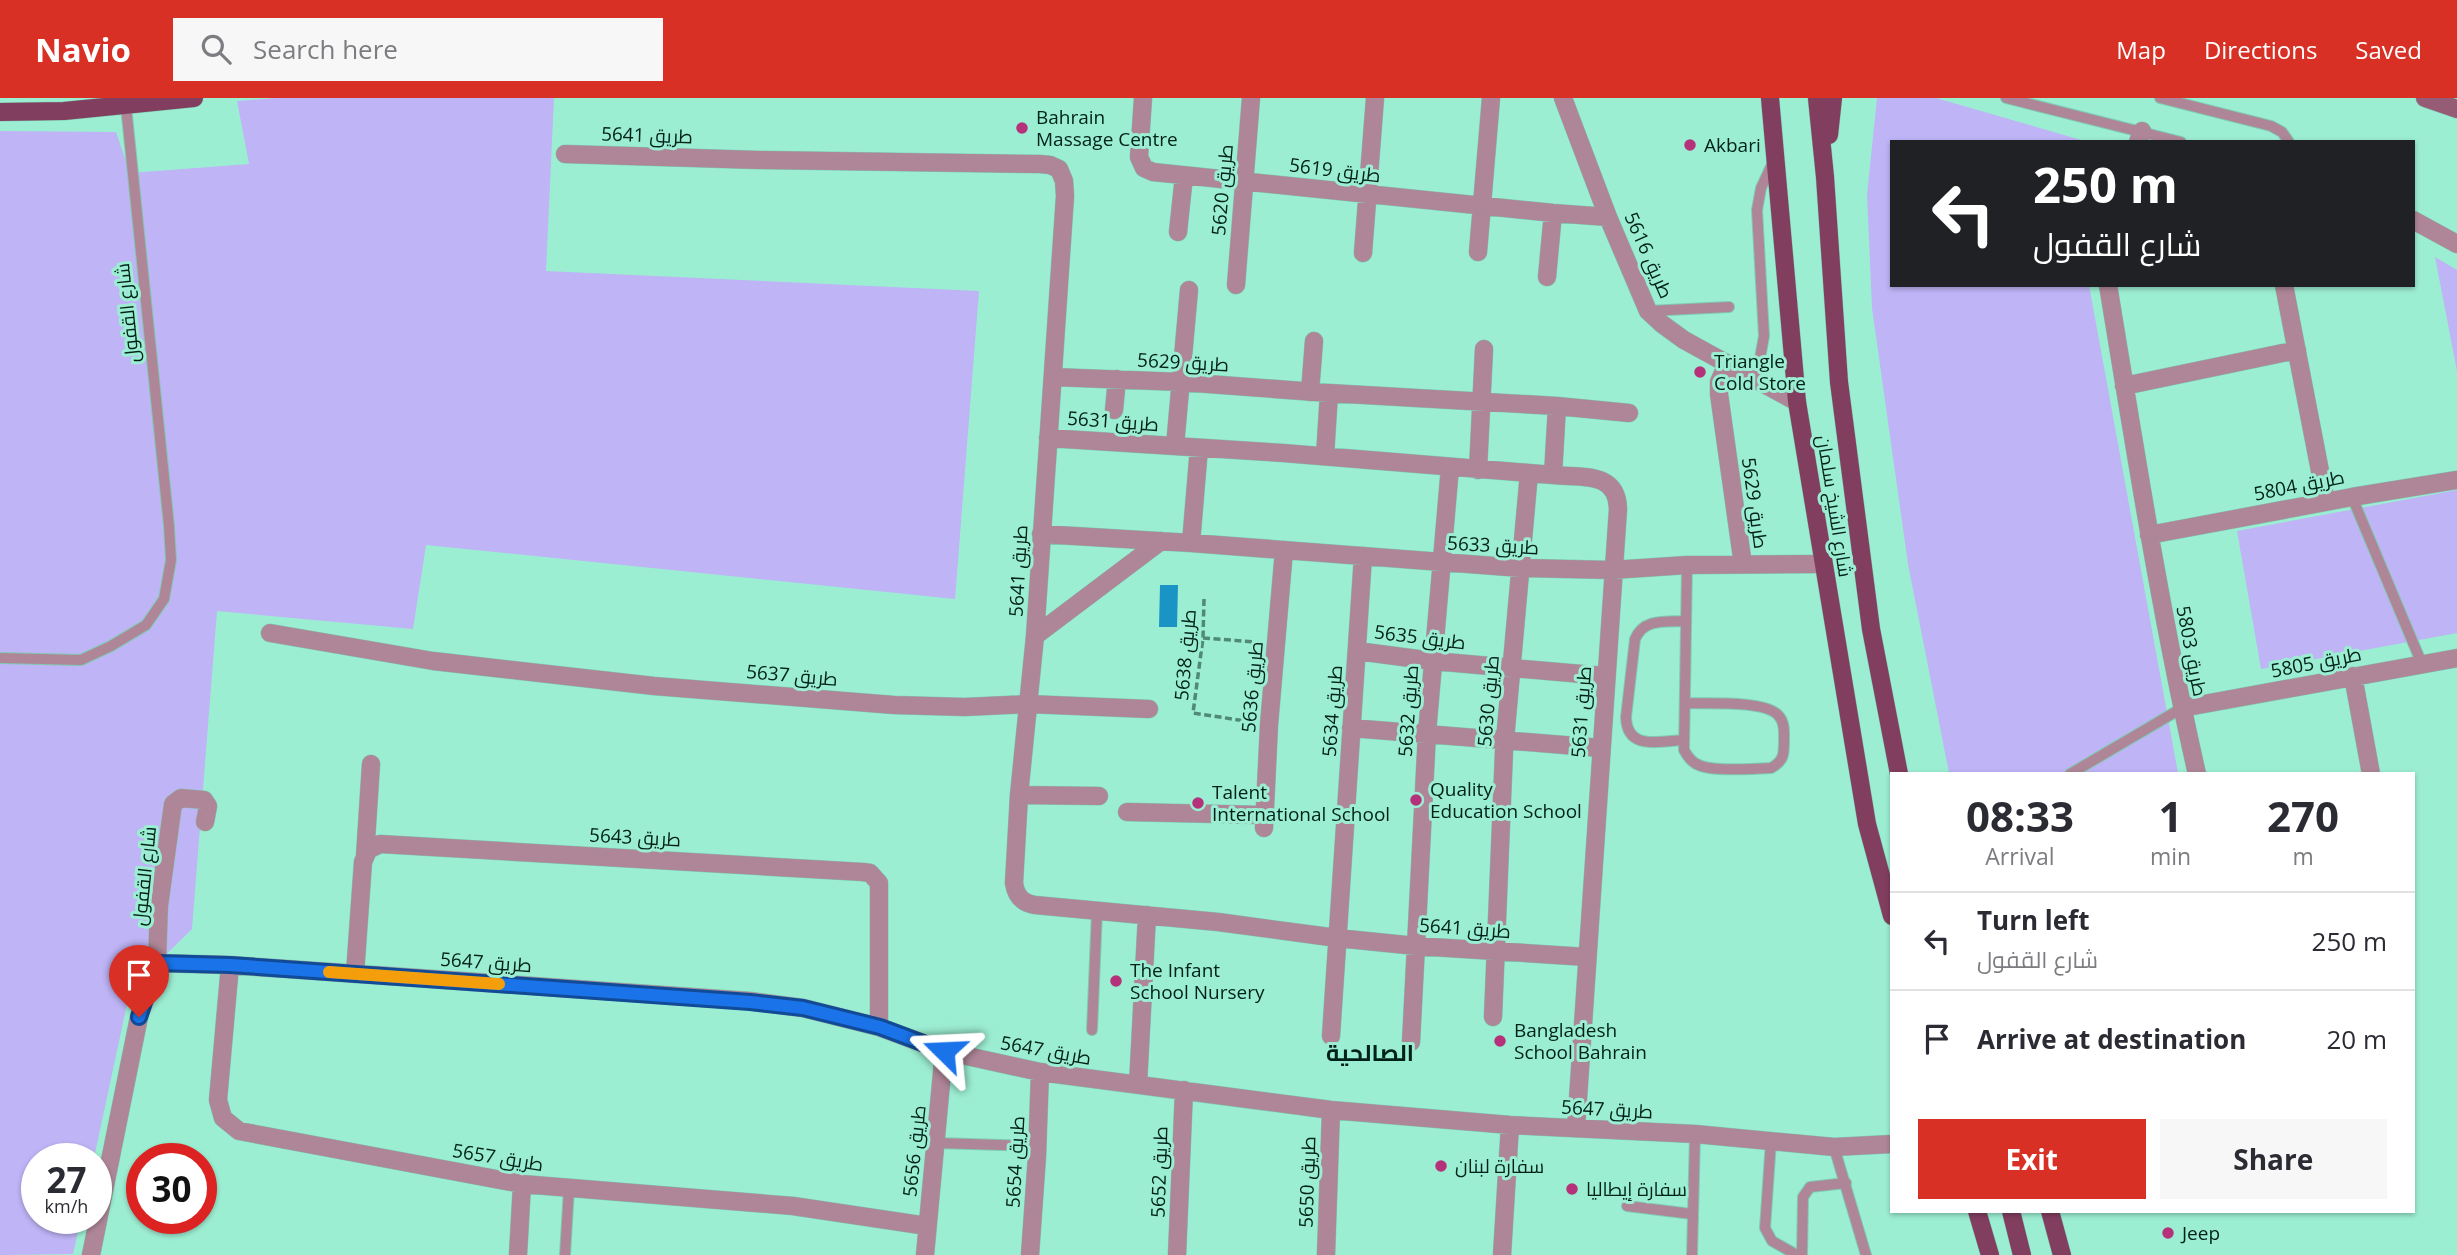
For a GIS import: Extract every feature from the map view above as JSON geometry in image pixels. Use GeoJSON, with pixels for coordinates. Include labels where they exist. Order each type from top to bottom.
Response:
{"type":"FeatureCollection","features":[{"type":"Feature","properties":{"kind":"main road"},"geometry":{"type":"LineString","coordinates":[[0,112],[64,111],[194,98]]}},
{"type":"Feature","properties":{"kind":"main road","name":"شارع الشيخ سلمان"},"geometry":{"type":"LineString","coordinates":[[1770,98],[1797,402],[1867,824],[1890,909]]}},
{"type":"Feature","properties":{"kind":"main road","name":"شارع الشيخ سلمان"},"geometry":{"type":"LineString","coordinates":[[1817,98],[1839,382],[1871,629],[1899,772]]}},
{"type":"Feature","properties":{"kind":"main road"},"geometry":{"type":"LineString","coordinates":[[1825,177],[1833,98]]}},
{"type":"Feature","properties":{"kind":"main road"},"geometry":{"type":"LineString","coordinates":[[1978,1213],[1990,1255]]}},
{"type":"Feature","properties":{"kind":"main road"},"geometry":{"type":"LineString","coordinates":[[2012,1213],[2022,1255]]}},
{"type":"Feature","properties":{"kind":"main road"},"geometry":{"type":"LineString","coordinates":[[2051,1213],[2062,1255]]}},
{"type":"Feature","properties":{"kind":"street","name":"طريق 5619"},"geometry":{"type":"LineString","coordinates":[[1143,98],[1139,157],[1144,168],[1153,173],[1553,213],[1608,216]]}},
{"type":"Feature","properties":{"kind":"street","name":"طريق 5620"},"geometry":{"type":"LineString","coordinates":[[1236,285],[1251,98]]}},
{"type":"Feature","properties":{"kind":"street"},"geometry":{"type":"LineString","coordinates":[[1363,253],[1375,98]]}},
{"type":"Feature","properties":{"kind":"street"},"geometry":{"type":"LineString","coordinates":[[1478,252],[1491,98]]}},
{"type":"Feature","properties":{"kind":"street","name":"طريق 5616"},"geometry":{"type":"LineString","coordinates":[[1563,98],[1648,311],[1672,333],[1797,402]]}},
{"type":"Feature","properties":{"kind":"street"},"geometry":{"type":"LineString","coordinates":[[2425,98],[2457,109]]}},
{"type":"Feature","properties":{"kind":"street","name":"طريق 5641"},"geometry":{"type":"LineString","coordinates":[[565,154],[1050,165],[1059,169],[1064,181],[1065,196],[1035,636],[1019,795],[1014,883],[1018,896],[1029,904],[1218,922],[1337,938],[1587,957]]}},
{"type":"Feature","properties":{"kind":"street"},"geometry":{"type":"LineString","coordinates":[[1178,232],[1184,176]]}},
{"type":"Feature","properties":{"kind":"street"},"geometry":{"type":"LineString","coordinates":[[1547,277],[1553,213]]}},
{"type":"Feature","properties":{"kind":"street"},"geometry":{"type":"LineString","coordinates":[[2415,221],[2456,242]]}},
{"type":"Feature","properties":{"kind":"street","name":"طريق 5803"},"geometry":{"type":"LineString","coordinates":[[2108,287],[2149,535],[2197,772]]}},
{"type":"Feature","properties":{"kind":"street"},"geometry":{"type":"LineString","coordinates":[[2284,287],[2326,502]]}},
{"type":"Feature","properties":{"kind":"street","name":"طريق 5631"},"geometry":{"type":"LineString","coordinates":[[1175,446],[1189,290]]}},
{"type":"Feature","properties":{"kind":"street"},"geometry":{"type":"LineString","coordinates":[[1310,392],[1314,341]]}},
{"type":"Feature","properties":{"kind":"street"},"geometry":{"type":"LineString","coordinates":[[1478,470],[1484,349]]}},
{"type":"Feature","properties":{"kind":"street"},"geometry":{"type":"LineString","coordinates":[[2124,386],[2297,351]]}},
{"type":"Feature","properties":{"kind":"street","name":"طريق 5629"},"geometry":{"type":"LineString","coordinates":[[1727,364],[1718,388],[1743,565]]}},
{"type":"Feature","properties":{"kind":"street","name":"طريق 5629"},"geometry":{"type":"LineString","coordinates":[[1053,377],[1181,382],[1629,413]]}},
{"type":"Feature","properties":{"kind":"street"},"geometry":{"type":"LineString","coordinates":[[1114,410],[1117,379]]}},
{"type":"Feature","properties":{"kind":"street"},"geometry":{"type":"LineString","coordinates":[[1325,456],[1329,393]]}},
{"type":"Feature","properties":{"kind":"street"},"geometry":{"type":"LineString","coordinates":[[1553,475],[1557,406]]}},
{"type":"Feature","properties":{"kind":"street","name":"طريق 5631"},"geometry":{"type":"LineString","coordinates":[[1048,438],[1325,456],[1553,475],[1596,479],[1607,482],[1614,488],[1618,509],[1576,1128]]}},
{"type":"Feature","properties":{"kind":"street"},"geometry":{"type":"LineString","coordinates":[[1191,542],[1199,448]]}},
{"type":"Feature","properties":{"kind":"street","name":"طريق 5632"},"geometry":{"type":"LineString","coordinates":[[1411,1042],[1427,733],[1450,467]]}},
{"type":"Feature","properties":{"kind":"street","name":"طريق 5630"},"geometry":{"type":"LineString","coordinates":[[1493,1017],[1505,740],[1529,473]]}},
{"type":"Feature","properties":{"kind":"street","name":"طريق 5804"},"geometry":{"type":"LineString","coordinates":[[2149,535],[2457,480]]}},
{"type":"Feature","properties":{"kind":"street","name":"طريق 5633"},"geometry":{"type":"LineString","coordinates":[[1041,534],[1191,542],[1521,568],[1612,570],[1687,565],[1823,564]]}},
{"type":"Feature","properties":{"kind":"street"},"geometry":{"type":"LineString","coordinates":[[1035,636],[1161,541]]}},
{"type":"Feature","properties":{"kind":"street","name":"طريق 5636"},"geometry":{"type":"LineString","coordinates":[[1127,811],[1264,822],[1269,725],[1284,550]]}},
{"type":"Feature","properties":{"kind":"street","name":"طريق 5634"},"geometry":{"type":"LineString","coordinates":[[1331,1036],[1363,556]]}},
{"type":"Feature","properties":{"kind":"street","name":"طريق 5637"},"geometry":{"type":"LineString","coordinates":[[270,633],[433,660],[579,679],[894,705],[1028,705],[1149,709]]}},
{"type":"Feature","properties":{"kind":"street","name":"طريق 5635"},"geometry":{"type":"LineString","coordinates":[[1357,651],[1433,661],[1605,676]]}},
{"type":"Feature","properties":{"kind":"street","name":"طريق 5805"},"geometry":{"type":"LineString","coordinates":[[2182,708],[2457,658]]}},
{"type":"Feature","properties":{"kind":"street"},"geometry":{"type":"LineString","coordinates":[[2353,676],[2371,772]]}},
{"type":"Feature","properties":{"kind":"street"},"geometry":{"type":"LineString","coordinates":[[1351,728],[1601,748]]}},
{"type":"Feature","properties":{"kind":"street"},"geometry":{"type":"LineString","coordinates":[[355,974],[371,764]]}},
{"type":"Feature","properties":{"kind":"street"},"geometry":{"type":"LineString","coordinates":[[1019,795],[1099,796]]}},
{"type":"Feature","properties":{"kind":"street","name":"شارع القفول"},"geometry":{"type":"LineString","coordinates":[[91,1255],[139,1017],[157,963],[159,906],[173,804],[181,798],[204,800],[208,809],[205,822]]}},
{"type":"Feature","properties":{"kind":"street","name":"طريق 5643"},"geometry":{"type":"LineString","coordinates":[[365,856],[373,846],[388,844],[870,873],[879,883],[880,889],[880,1027]]}},
{"type":"Feature","properties":{"kind":"street"},"geometry":{"type":"LineString","coordinates":[[1138,1085],[1147,915]]}},
{"type":"Feature","properties":{"kind":"street","name":"طريق 5647"},"geometry":{"type":"LineString","coordinates":[[157,963],[230,965],[803,1008],[880,1027],[944,1051],[1040,1072],[1331,1110],[1510,1125],[1695,1134],[1834,1147],[1890,1144]]}},
{"type":"Feature","properties":{"kind":"street","name":"طريق 5657"},"geometry":{"type":"LineString","coordinates":[[230,965],[218,1100],[223,1118],[239,1131],[522,1184],[793,1206],[927,1226]]}},
{"type":"Feature","properties":{"kind":"street","name":"طريق 5656"},"geometry":{"type":"LineString","coordinates":[[925,1255],[944,1051]]}},
{"type":"Feature","properties":{"kind":"street","name":"طريق 5654"},"geometry":{"type":"LineString","coordinates":[[1030,1255],[1040,1072]]}},
{"type":"Feature","properties":{"kind":"street","name":"طريق 5652"},"geometry":{"type":"LineString","coordinates":[[1177,1255],[1184,1090]]}},
{"type":"Feature","properties":{"kind":"street","name":"طريق 5650"},"geometry":{"type":"LineString","coordinates":[[1326,1255],[1331,1110]]}},
{"type":"Feature","properties":{"kind":"street"},"geometry":{"type":"LineString","coordinates":[[1502,1255],[1510,1125]]}},
{"type":"Feature","properties":{"kind":"street"},"geometry":{"type":"LineString","coordinates":[[518,1255],[522,1184]]}},
{"type":"Feature","properties":{"kind":"lane"},"geometry":{"type":"LineString","coordinates":[[2006,98],[2140,136],[2167,140]]}},
{"type":"Feature","properties":{"kind":"lane"},"geometry":{"type":"LineString","coordinates":[[2160,98],[2271,126],[2283,132],[2288,140]]}},
{"type":"Feature","properties":{"kind":"lane","name":"شارع القفول"},"geometry":{"type":"LineString","coordinates":[[0,658],[81,660],[146,625],[164,599],[171,560],[169,526],[125,106]]}},
{"type":"Feature","properties":{"kind":"lane"},"geometry":{"type":"LineString","coordinates":[[1756,380],[1764,335],[1757,210],[1761,187],[1777,155]]}},
{"type":"Feature","properties":{"kind":"lane"},"geometry":{"type":"LineString","coordinates":[[1648,311],[1729,307]]}},
{"type":"Feature","properties":{"kind":"lane"},"geometry":{"type":"LineString","coordinates":[[2352,497],[2422,664]]}},
{"type":"Feature","properties":{"kind":"lane"},"geometry":{"type":"LineString","coordinates":[[1685,703],[1758,706],[1777,713],[1783,722],[1784,757],[1779,764],[1771,768],[1700,766],[1690,760],[1684,750],[1687,565]]}},
{"type":"Feature","properties":{"kind":"lane"},"geometry":{"type":"LineString","coordinates":[[1684,740],[1641,741],[1632,736],[1626,727],[1626,717],[1637,633],[1642,627],[1655,622],[1686,621]]}},
{"type":"Feature","properties":{"kind":"lane"},"geometry":{"type":"LineString","coordinates":[[2073,772],[2182,708]]}},
{"type":"Feature","properties":{"kind":"lane"},"geometry":{"type":"LineString","coordinates":[[1092,1030],[1097,911]]}},
{"type":"Feature","properties":{"kind":"lane"},"geometry":{"type":"LineString","coordinates":[[1692,1255],[1695,1134]]}},
{"type":"Feature","properties":{"kind":"lane"},"geometry":{"type":"LineString","coordinates":[[1771,1141],[1765,1228],[1772,1241],[1799,1255],[1803,1197],[1806,1192],[1810,1187],[1846,1183]]}},
{"type":"Feature","properties":{"kind":"lane"},"geometry":{"type":"LineString","coordinates":[[936,1143],[1037,1146]]}},
{"type":"Feature","properties":{"kind":"lane"},"geometry":{"type":"LineString","coordinates":[[1834,1147],[1866,1255]]}},
{"type":"Feature","properties":{"kind":"lane"},"geometry":{"type":"LineString","coordinates":[[565,1255],[569,1188]]}},
{"type":"Feature","properties":{"kind":"lane"},"geometry":{"type":"LineString","coordinates":[[1627,1206],[1692,1214]]}},
{"type":"Feature","properties":{"kind":"path","name":"طريق 5638"},"geometry":{"type":"LineString","coordinates":[[1204,599],[1203,638],[1194,713],[1269,725]]}},
{"type":"Feature","properties":{"kind":"path"},"geometry":{"type":"LineString","coordinates":[[1203,638],[1277,644]]}},
{"type":"Feature","properties":{"kind":"shaded area"},"geometry":{"type":"Polygon","coordinates":[[[277,98],[554,98],[546,271],[979,291],[955,599],[426,545],[413,629],[217,611],[192,929],[130,990],[97,1143],[21,1143],[21,1234],[77,1234],[73,1254],[0,1255],[0,131],[116,132],[130,173],[249,164],[237,101],[277,98]]]}},
{"type":"Feature","properties":{"kind":"shaded area"},"geometry":{"type":"Polygon","coordinates":[[[1877,98],[1936,98],[2081,140],[1890,140],[1890,287],[2089,287],[2178,772],[1949,772],[1908,564],[1872,308],[1867,195],[1877,98]]]}},
{"type":"Feature","properties":{"kind":"shaded area"},"geometry":{"type":"Polygon","coordinates":[[[2435,257],[2457,270],[2457,371],[2435,257]]]}},
{"type":"Feature","properties":{"kind":"shaded area"},"geometry":{"type":"Polygon","coordinates":[[[2457,490],[2457,633],[2261,669],[2237,531],[2457,490]]]}},
{"type":"Feature","properties":{"kind":"water"},"geometry":{"type":"Polygon","coordinates":[[[1160,585],[1178,585],[1177,627],[1159,627],[1160,585]]]}},
{"type":"Feature","properties":{"kind":"slow traffic"},"geometry":{"type":"LineString","coordinates":[[329,972],[499,984]]}},
{"type":"Feature","properties":{"kind":"place","name":"Bahrain Massage Centre"},"geometry":{"type":"Point","coordinates":[1022,128]}},
{"type":"Feature","properties":{"kind":"place","name":"Akbari"},"geometry":{"type":"Point","coordinates":[1690,145]}},
{"type":"Feature","properties":{"kind":"place","name":"Triangle Cold Store"},"geometry":{"type":"Point","coordinates":[1700,372]}},
{"type":"Feature","properties":{"kind":"place","name":"Quality Education School"},"geometry":{"type":"Point","coordinates":[1416,800]}},
{"type":"Feature","properties":{"kind":"place","name":"Talent International School"},"geometry":{"type":"Point","coordinates":[1198,803]}},
{"type":"Feature","properties":{"kind":"place","name":"The Infant School Nursery"},"geometry":{"type":"Point","coordinates":[1116,981]}},
{"type":"Feature","properties":{"kind":"place","name":"Bangladesh School Bahrain"},"geometry":{"type":"Point","coordinates":[1500,1041]}},
{"type":"Feature","properties":{"kind":"place","name":"سفارة لبنان"},"geometry":{"type":"Point","coordinates":[1441,1166]}},
{"type":"Feature","properties":{"kind":"place","name":"سفارة إيطاليا"},"geometry":{"type":"Point","coordinates":[1572,1189]}},
{"type":"Feature","properties":{"kind":"place","name":"Jeep"},"geometry":{"type":"Point","coordinates":[2168,1233]}},
{"type":"Feature","properties":{"kind":"district","name":"الصالحية"},"geometry":{"type":"Point","coordinates":[1370,1053]}},
{"type":"Feature","properties":{"kind":"route"},"geometry":{"type":"LineString","coordinates":[[139,1017],[157,963],[230,965],[803,1008],[880,1027],[944,1051]]}}]}
